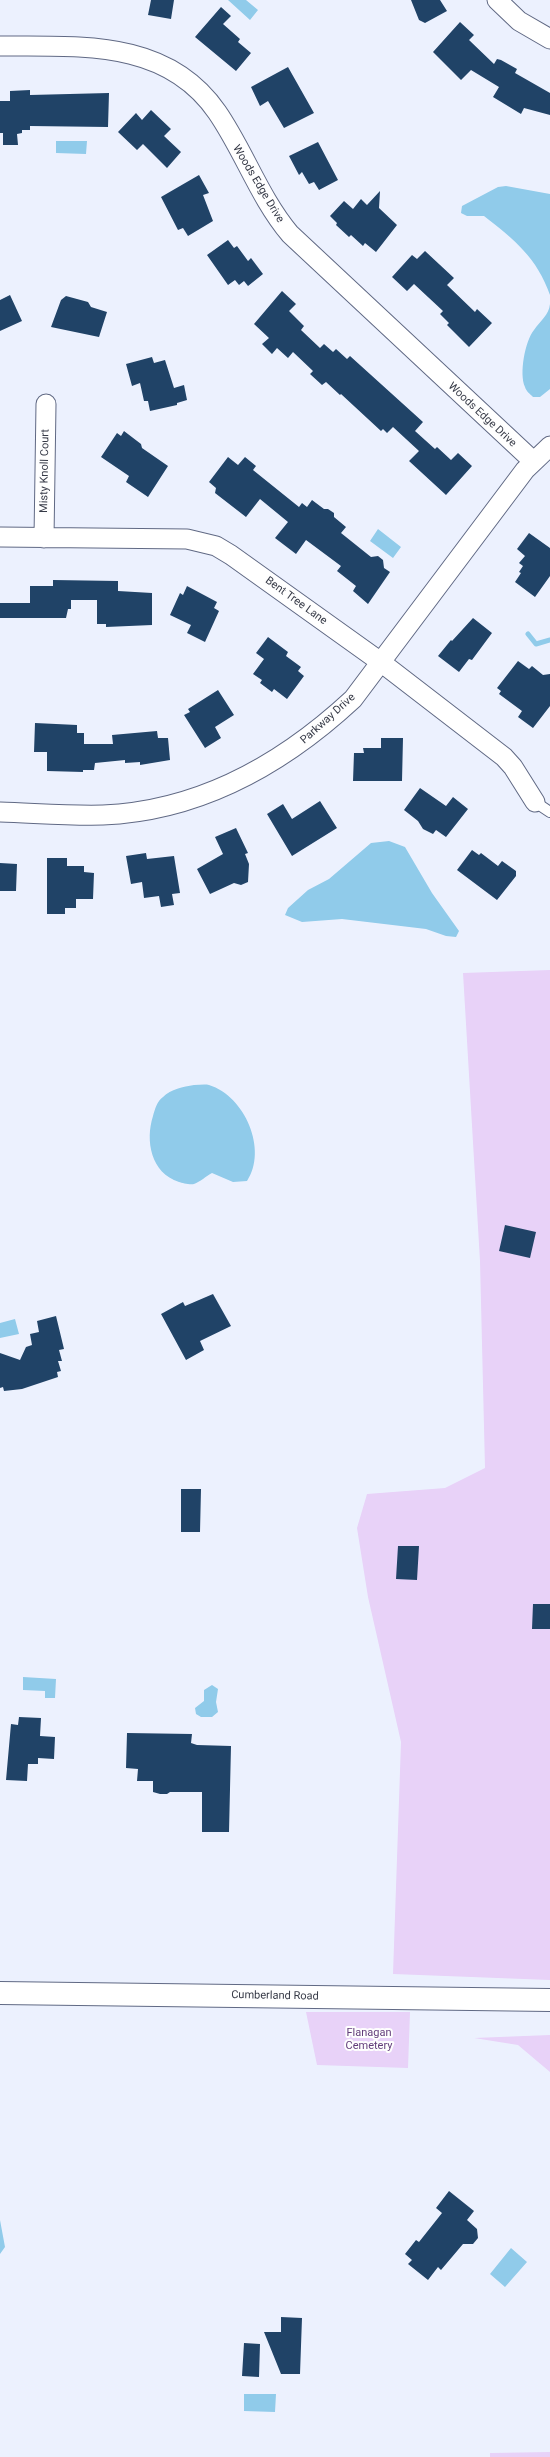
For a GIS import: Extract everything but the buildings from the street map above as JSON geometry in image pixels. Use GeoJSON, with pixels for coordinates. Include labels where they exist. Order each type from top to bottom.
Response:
{"type":"FeatureCollection","features":[{"type":"Feature","properties":{"kind":"main road","name":"Cumberland Road"},"geometry":{"type":"LineString","coordinates":[[0,1993],[550,2000]]}},
{"type":"Feature","properties":{"kind":"street"},"geometry":{"type":"LineString","coordinates":[[497,0],[519,21],[550,38]]}},
{"type":"Feature","properties":{"kind":"street","name":"Woods Edge Drive"},"geometry":{"type":"LineString","coordinates":[[0,46],[100,47],[134,54],[175,72],[193,86],[217,112],[267,203],[290,234],[533,461]]}},
{"type":"Feature","properties":{"kind":"street","name":"Misty Knoll Court"},"geometry":{"type":"LineString","coordinates":[[44,538],[46,404]]}},
{"type":"Feature","properties":{"kind":"street","name":"Parkway Drive"},"geometry":{"type":"LineString","coordinates":[[0,812],[103,815],[133,812],[197,798],[259,770],[293,749],[328,722],[353,699],[382,663],[451,567],[533,461],[550,446]]}},
{"type":"Feature","properties":{"kind":"street","name":"Bent Tree Lane"},"geometry":{"type":"LineString","coordinates":[[0,537],[187,539],[216,546],[231,554],[382,663],[504,757],[542,807]]}},
{"type":"Feature","properties":{"kind":"green space"},"geometry":{"type":"Polygon","coordinates":[[[550,970],[550,1980],[393,1974],[401,1742],[368,1597],[357,1528],[367,1494],[445,1488],[485,1468],[480,1261],[463,973],[550,970]]]}},
{"type":"Feature","properties":{"kind":"green space","name":"Flanagan Cemetery"},"geometry":{"type":"Polygon","coordinates":[[[306,2012],[410,2012],[408,2068],[317,2065],[306,2012]]]}},
{"type":"Feature","properties":{"kind":"green space"},"geometry":{"type":"Polygon","coordinates":[[[550,2035],[550,2072],[518,2045],[474,2038],[550,2035]]]}},
{"type":"Feature","properties":{"kind":"green space"},"geometry":{"type":"Polygon","coordinates":[[[550,2452],[550,2457],[490,2457],[490,2453],[550,2452]]]}},
{"type":"Feature","properties":{"kind":"water"},"geometry":{"type":"Polygon","coordinates":[[[228,0],[246,0],[258,10],[250,20],[228,0]]]}},
{"type":"Feature","properties":{"kind":"water"},"geometry":{"type":"Polygon","coordinates":[[[56,141],[87,141],[86,154],[56,153],[56,141]]]}},
{"type":"Feature","properties":{"kind":"water"},"geometry":{"type":"Polygon","coordinates":[[[506,186],[550,194],[550,295],[539,270],[532,260],[506,233],[484,216],[467,216],[461,213],[462,206],[498,187],[506,186]]]}},
{"type":"Feature","properties":{"kind":"water"},"geometry":{"type":"Polygon","coordinates":[[[550,304],[550,389],[540,397],[533,397],[526,390],[523,381],[524,358],[531,335],[546,315],[550,304]]]}},
{"type":"Feature","properties":{"kind":"water"},"geometry":{"type":"Polygon","coordinates":[[[378,529],[401,547],[393,558],[370,541],[378,529]]]}},
{"type":"Feature","properties":{"kind":"water"},"geometry":{"type":"Polygon","coordinates":[[[389,841],[405,847],[432,893],[459,931],[456,937],[446,936],[426,929],[342,919],[302,922],[285,915],[288,908],[308,890],[329,879],[371,843],[389,841]]]}},
{"type":"Feature","properties":{"kind":"water"},"geometry":{"type":"Polygon","coordinates":[[[194,1085],[209,1085],[222,1091],[233,1100],[242,1112],[254,1140],[255,1154],[253,1168],[247,1181],[233,1182],[212,1173],[196,1183],[186,1184],[170,1178],[156,1164],[152,1155],[150,1136],[156,1105],[166,1094],[173,1090],[194,1085]]]}},
{"type":"Feature","properties":{"kind":"water"},"geometry":{"type":"Polygon","coordinates":[[[15,1319],[19,1334],[0,1338],[0,1323],[15,1319]]]}},
{"type":"Feature","properties":{"kind":"water"},"geometry":{"type":"Polygon","coordinates":[[[23,1677],[56,1679],[55,1698],[45,1698],[45,1691],[23,1690],[23,1677]]]}},
{"type":"Feature","properties":{"kind":"water"},"geometry":{"type":"Polygon","coordinates":[[[212,1685],[218,1689],[216,1702],[218,1712],[212,1717],[201,1717],[196,1714],[195,1708],[204,1701],[204,1690],[212,1685]]]}},
{"type":"Feature","properties":{"kind":"water"},"geometry":{"type":"Polygon","coordinates":[[[0,2220],[5,2247],[0,2254],[0,2220]]]}},
{"type":"Feature","properties":{"kind":"water"},"geometry":{"type":"Polygon","coordinates":[[[511,2248],[527,2262],[505,2287],[490,2274],[511,2248]]]}},
{"type":"Feature","properties":{"kind":"water"},"geometry":{"type":"Polygon","coordinates":[[[244,2394],[276,2394],[275,2412],[244,2411],[244,2394]]]}},
{"type":"Feature","properties":{"kind":"waterway"},"geometry":{"type":"LineString","coordinates":[[528,634],[536,644],[550,640]]}}]}
